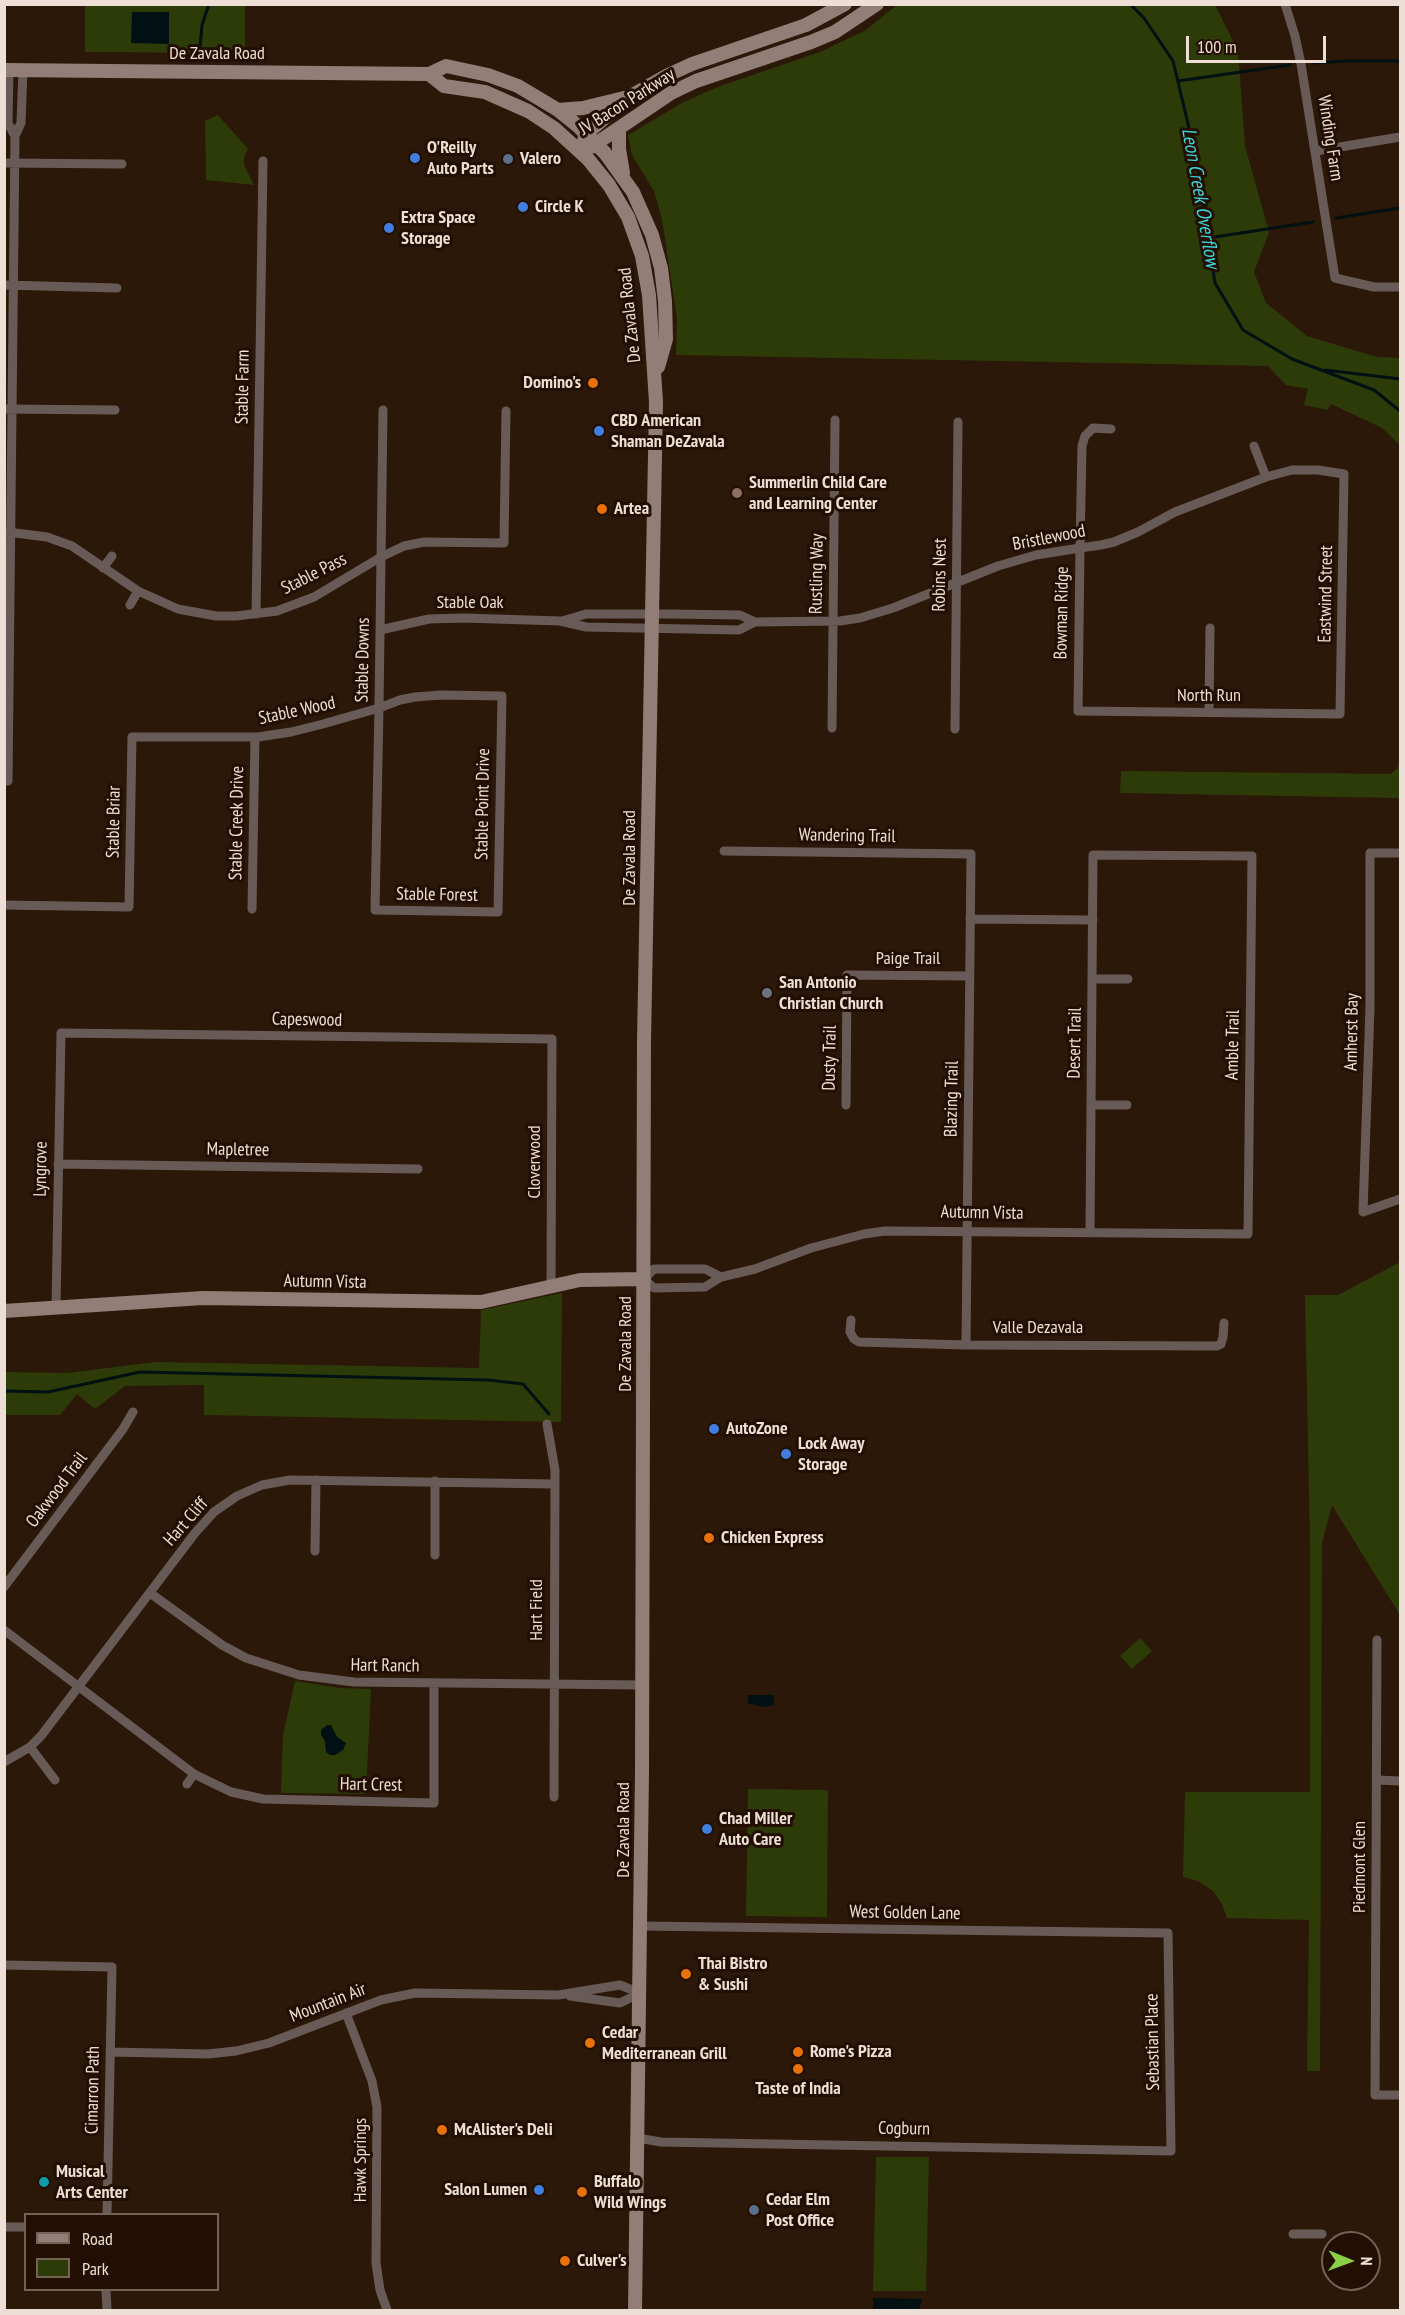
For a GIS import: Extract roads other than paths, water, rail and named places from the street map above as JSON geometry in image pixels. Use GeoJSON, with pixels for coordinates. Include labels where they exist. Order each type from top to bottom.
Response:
{"type":"FeatureCollection","features":[{"type":"Feature","properties":{"kind":"main road","name":"JV Bacon Parkway"},"geometry":{"type":"LineString","coordinates":[[581,152],[586,134],[628,97],[692,64],[806,25],[845,4]]}},
{"type":"Feature","properties":{"kind":"main road","name":"JV Bacon Parkway"},"geometry":{"type":"LineString","coordinates":[[581,152],[597,145],[671,93],[696,81],[812,42],[835,32],[877,4]]}},
{"type":"Feature","properties":{"kind":"main road","name":"De Zavala Road"},"geometry":{"type":"LineString","coordinates":[[12,70],[429,74],[446,66],[488,75],[518,86],[558,110],[597,145],[626,182],[641,210],[657,248],[665,301],[666,339],[655,378]]}},
{"type":"Feature","properties":{"kind":"main road","name":"De Zavala Road"},"geometry":{"type":"LineString","coordinates":[[429,74],[444,86],[485,92],[528,111],[554,128],[581,152],[599,172],[619,201],[636,237],[650,295],[655,378],[647,969],[644,1041],[643,1685],[635,2310]]}},
{"type":"Feature","properties":{"kind":"main road"},"geometry":{"type":"LineString","coordinates":[[558,110],[583,108],[628,97]]}},
{"type":"Feature","properties":{"kind":"main road"},"geometry":{"type":"LineString","coordinates":[[619,128],[619,149],[626,182]]}},
{"type":"Feature","properties":{"kind":"main road","name":"Autumn Vista"},"geometry":{"type":"LineString","coordinates":[[4,1311],[203,1298],[482,1302],[591,1279],[644,1279]]}},
{"type":"Feature","properties":{"kind":"street","name":"Winding Farm"},"geometry":{"type":"LineString","coordinates":[[1286,5],[1295,36],[1316,151],[1335,278],[1374,287],[1401,287]]}},
{"type":"Feature","properties":{"kind":"street"},"geometry":{"type":"LineString","coordinates":[[806,25],[812,42]]}},
{"type":"Feature","properties":{"kind":"street"},"geometry":{"type":"LineString","coordinates":[[6,781],[10,163],[15,136],[8,123],[12,70]]}},
{"type":"Feature","properties":{"kind":"street"},"geometry":{"type":"LineString","coordinates":[[1316,151],[1401,137]]}},
{"type":"Feature","properties":{"kind":"street","name":"Stable Farm"},"geometry":{"type":"LineString","coordinates":[[256,614],[263,161]]}},
{"type":"Feature","properties":{"kind":"street"},"geometry":{"type":"LineString","coordinates":[[10,163],[122,164]]}},
{"type":"Feature","properties":{"kind":"street"},"geometry":{"type":"LineString","coordinates":[[9,286],[117,288]]}},
{"type":"Feature","properties":{"kind":"street"},"geometry":{"type":"LineString","coordinates":[[8,409],[115,410]]}},
{"type":"Feature","properties":{"kind":"street","name":"Stable Downs"},"geometry":{"type":"LineString","coordinates":[[375,910],[383,410]]}},
{"type":"Feature","properties":{"kind":"street","name":"Stable Pass"},"geometry":{"type":"LineString","coordinates":[[7,532],[34,534],[59,541],[83,553],[138,591],[178,609],[196,613],[236,616],[277,610],[314,597],[404,546],[424,542],[504,543],[506,411]]}},
{"type":"Feature","properties":{"kind":"street","name":"Rustling Way"},"geometry":{"type":"LineString","coordinates":[[832,728],[835,420]]}},
{"type":"Feature","properties":{"kind":"street","name":"Robins Nest"},"geometry":{"type":"LineString","coordinates":[[955,729],[958,422]]}},
{"type":"Feature","properties":{"kind":"street","name":"Bowman Ridge"},"geometry":{"type":"LineString","coordinates":[[1078,711],[1082,446],[1085,436],[1093,429],[1111,429]]}},
{"type":"Feature","properties":{"kind":"street"},"geometry":{"type":"LineString","coordinates":[[1254,446],[1266,477]]}},
{"type":"Feature","properties":{"kind":"street","name":"Bristlewood"},"geometry":{"type":"LineString","coordinates":[[651,614],[740,615],[755,622],[833,621],[877,614],[998,566],[1035,555],[1101,545],[1126,538],[1175,512],[1266,477],[1305,469],[1344,474]]}},
{"type":"Feature","properties":{"kind":"street","name":"Eastwind Street"},"geometry":{"type":"LineString","coordinates":[[1340,714],[1344,474]]}},
{"type":"Feature","properties":{"kind":"street"},"geometry":{"type":"LineString","coordinates":[[103,568],[112,556]]}},
{"type":"Feature","properties":{"kind":"street"},"geometry":{"type":"LineString","coordinates":[[130,605],[138,591]]}},
{"type":"Feature","properties":{"kind":"street","name":"Stable Oak"},"geometry":{"type":"LineString","coordinates":[[560,621],[586,614],[651,614]]}},
{"type":"Feature","properties":{"kind":"street","name":"Stable Oak"},"geometry":{"type":"LineString","coordinates":[[380,630],[429,619],[560,621],[586,627],[651,630]]}},
{"type":"Feature","properties":{"kind":"street","name":"Bristlewood"},"geometry":{"type":"LineString","coordinates":[[651,630],[739,630],[755,622]]}},
{"type":"Feature","properties":{"kind":"street"},"geometry":{"type":"LineString","coordinates":[[1209,712],[1210,628]]}},
{"type":"Feature","properties":{"kind":"street","name":"Stable Wood"},"geometry":{"type":"LineString","coordinates":[[132,737],[255,737],[291,732],[400,700],[428,695],[502,696]]}},
{"type":"Feature","properties":{"kind":"street","name":"Stable Point Drive"},"geometry":{"type":"LineString","coordinates":[[498,912],[502,696]]}},
{"type":"Feature","properties":{"kind":"street","name":"North Run"},"geometry":{"type":"LineString","coordinates":[[1078,711],[1340,714]]}},
{"type":"Feature","properties":{"kind":"street","name":"Stable Briar"},"geometry":{"type":"LineString","coordinates":[[4,905],[129,907],[132,737]]}},
{"type":"Feature","properties":{"kind":"street","name":"Stable Creek Drive"},"geometry":{"type":"LineString","coordinates":[[252,909],[255,737]]}},
{"type":"Feature","properties":{"kind":"street","name":"Wandering Trail"},"geometry":{"type":"LineString","coordinates":[[724,851],[970,854]]}},
{"type":"Feature","properties":{"kind":"street","name":"Amherst Bay"},"geometry":{"type":"LineString","coordinates":[[1401,853],[1370,853],[1370,1007],[1363,1212],[1401,1199]]}},
{"type":"Feature","properties":{"kind":"street","name":"Blazing Trail"},"geometry":{"type":"LineString","coordinates":[[966,1345],[970,854]]}},
{"type":"Feature","properties":{"kind":"street","name":"Desert Trail"},"geometry":{"type":"LineString","coordinates":[[1090,1232],[1093,855],[1252,856]]}},
{"type":"Feature","properties":{"kind":"street","name":"Amble Trail"},"geometry":{"type":"LineString","coordinates":[[1248,1234],[1252,856]]}},
{"type":"Feature","properties":{"kind":"street","name":"Stable Forest"},"geometry":{"type":"LineString","coordinates":[[375,910],[498,912]]}},
{"type":"Feature","properties":{"kind":"street"},"geometry":{"type":"LineString","coordinates":[[970,919],[1093,920]]}},
{"type":"Feature","properties":{"kind":"street","name":"Paige Trail"},"geometry":{"type":"LineString","coordinates":[[847,975],[969,976]]}},
{"type":"Feature","properties":{"kind":"street","name":"Dusty Trail"},"geometry":{"type":"LineString","coordinates":[[846,1105],[847,975]]}},
{"type":"Feature","properties":{"kind":"street"},"geometry":{"type":"LineString","coordinates":[[1092,979],[1128,979]]}},
{"type":"Feature","properties":{"kind":"street","name":"Capeswood"},"geometry":{"type":"LineString","coordinates":[[61,1033],[552,1039]]}},
{"type":"Feature","properties":{"kind":"street","name":"Lyngrove"},"geometry":{"type":"LineString","coordinates":[[56,1307],[61,1033]]}},
{"type":"Feature","properties":{"kind":"street","name":"Cloverwood"},"geometry":{"type":"LineString","coordinates":[[551,1286],[552,1039]]}},
{"type":"Feature","properties":{"kind":"street"},"geometry":{"type":"LineString","coordinates":[[1091,1105],[1127,1105]]}},
{"type":"Feature","properties":{"kind":"street","name":"Mapletree"},"geometry":{"type":"LineString","coordinates":[[58,1164],[418,1169]]}},
{"type":"Feature","properties":{"kind":"street","name":"Autumn Vista"},"geometry":{"type":"LineString","coordinates":[[721,1277],[705,1269],[654,1269],[644,1279],[654,1288],[705,1287],[721,1277],[755,1269],[811,1248],[864,1234],[906,1230],[1248,1234]]}},
{"type":"Feature","properties":{"kind":"street","name":"Valle Dezavala"},"geometry":{"type":"LineString","coordinates":[[850,1320],[850,1332],[859,1342],[966,1345],[1217,1346],[1221,1344],[1224,1323]]}},
{"type":"Feature","properties":{"kind":"street","name":"Oakwood Trail"},"geometry":{"type":"LineString","coordinates":[[4,1587],[123,1430],[133,1412]]}},
{"type":"Feature","properties":{"kind":"street","name":"Hart Field"},"geometry":{"type":"LineString","coordinates":[[547,1424],[554,1484],[554,1797]]}},
{"type":"Feature","properties":{"kind":"street","name":"Hart Cliff"},"geometry":{"type":"LineString","coordinates":[[4,1762],[30,1747],[41,1736],[199,1527],[225,1504],[262,1485],[290,1480],[554,1484]]}},
{"type":"Feature","properties":{"kind":"street"},"geometry":{"type":"LineString","coordinates":[[315,1551],[316,1480]]}},
{"type":"Feature","properties":{"kind":"street"},"geometry":{"type":"LineString","coordinates":[[435,1481],[435,1556]]}},
{"type":"Feature","properties":{"kind":"street","name":"Hart Ranch"},"geometry":{"type":"LineString","coordinates":[[150,1593],[222,1645],[272,1668],[326,1680],[643,1685]]}},
{"type":"Feature","properties":{"kind":"street","name":"Hart Crest"},"geometry":{"type":"LineString","coordinates":[[4,1630],[194,1774],[231,1792],[263,1800],[434,1803],[434,1683]]}},
{"type":"Feature","properties":{"kind":"street","name":"Piedmont Glen"},"geometry":{"type":"LineString","coordinates":[[1377,1640],[1375,2094],[1401,2095]]}},
{"type":"Feature","properties":{"kind":"street"},"geometry":{"type":"LineString","coordinates":[[30,1747],[55,1780]]}},
{"type":"Feature","properties":{"kind":"street"},"geometry":{"type":"LineString","coordinates":[[187,1784],[194,1774]]}},
{"type":"Feature","properties":{"kind":"street"},"geometry":{"type":"LineString","coordinates":[[1377,1780],[1401,1781]]}},
{"type":"Feature","properties":{"kind":"street","name":"West Golden Lane"},"geometry":{"type":"LineString","coordinates":[[641,1926],[1168,1933]]}},
{"type":"Feature","properties":{"kind":"street","name":"Sebastian Place"},"geometry":{"type":"LineString","coordinates":[[1168,1933],[1171,2151]]}},
{"type":"Feature","properties":{"kind":"street","name":"Cimarron Path"},"geometry":{"type":"LineString","coordinates":[[4,1965],[112,1967],[106,2213]]}},
{"type":"Feature","properties":{"kind":"street","name":"Mountain Air"},"geometry":{"type":"LineString","coordinates":[[558,1995],[620,1985],[640,1994]]}},
{"type":"Feature","properties":{"kind":"street","name":"Mountain Air"},"geometry":{"type":"LineString","coordinates":[[110,2052],[213,2054],[236,2051],[269,2043],[381,2000],[415,1993],[558,1995],[620,2003],[640,1994]]}},
{"type":"Feature","properties":{"kind":"street","name":"Hawk Springs"},"geometry":{"type":"LineString","coordinates":[[346,2013],[372,2081],[377,2107],[376,2263],[380,2290],[387,2310]]}},
{"type":"Feature","properties":{"kind":"street","name":"Cogburn"},"geometry":{"type":"LineString","coordinates":[[638,2138],[661,2142],[1171,2151]]}},
{"type":"Feature","properties":{"kind":"street"},"geometry":{"type":"LineString","coordinates":[[4,2227],[24,2228]]}},
{"type":"Feature","properties":{"kind":"street"},"geometry":{"type":"LineString","coordinates":[[1293,2234],[1321,2234]]}},
{"type":"Feature","properties":{"kind":"street"},"geometry":{"type":"LineString","coordinates":[[106,2291],[107,2310]]}},
{"type":"Feature","properties":{"kind":"waterway"},"geometry":{"type":"LineString","coordinates":[[200,47],[202,25],[209,4]]}},
{"type":"Feature","properties":{"kind":"waterway","name":"Leon Creek Overflow"},"geometry":{"type":"LineString","coordinates":[[1130,4],[1144,18],[1173,61],[1196,157],[1215,283],[1243,330],[1292,359],[1374,390],[1400,411]]}},
{"type":"Feature","properties":{"kind":"waterway"},"geometry":{"type":"LineString","coordinates":[[1314,63],[1400,61]]}},
{"type":"Feature","properties":{"kind":"waterway"},"geometry":{"type":"LineString","coordinates":[[1178,81],[1290,65]]}},
{"type":"Feature","properties":{"kind":"waterway"},"geometry":{"type":"LineString","coordinates":[[1336,218],[1400,208]]}},
{"type":"Feature","properties":{"kind":"waterway"},"geometry":{"type":"LineString","coordinates":[[1208,238],[1313,222]]}},
{"type":"Feature","properties":{"kind":"waterway"},"geometry":{"type":"LineString","coordinates":[[1325,370],[1400,379]]}},
{"type":"Feature","properties":{"kind":"waterway"},"geometry":{"type":"LineString","coordinates":[[4,1391],[48,1392],[140,1372],[488,1380],[523,1384],[549,1414]]}},
{"type":"Feature","properties":{"kind":"place","name":"O'Reilly Auto Parts"},"geometry":{"type":"Point","coordinates":[415,158]}},
{"type":"Feature","properties":{"kind":"place","name":"Valero"},"geometry":{"type":"Point","coordinates":[508,159]}},
{"type":"Feature","properties":{"kind":"place","name":"Circle K"},"geometry":{"type":"Point","coordinates":[523,207]}},
{"type":"Feature","properties":{"kind":"place","name":"Extra Space Storage"},"geometry":{"type":"Point","coordinates":[389,228]}},
{"type":"Feature","properties":{"kind":"place","name":"Domino's"},"geometry":{"type":"Point","coordinates":[593,383]}},
{"type":"Feature","properties":{"kind":"place","name":"CBD American Shaman DeZavala"},"geometry":{"type":"Point","coordinates":[599,431]}},
{"type":"Feature","properties":{"kind":"place","name":"Summerlin Child Care and Learning Center"},"geometry":{"type":"Point","coordinates":[737,493]}},
{"type":"Feature","properties":{"kind":"place","name":"Artea"},"geometry":{"type":"Point","coordinates":[602,509]}},
{"type":"Feature","properties":{"kind":"place","name":"San Antonio Christian Church"},"geometry":{"type":"Point","coordinates":[767,993]}},
{"type":"Feature","properties":{"kind":"place","name":"AutoZone"},"geometry":{"type":"Point","coordinates":[714,1429]}},
{"type":"Feature","properties":{"kind":"place","name":"Lock Away Storage"},"geometry":{"type":"Point","coordinates":[786,1454]}},
{"type":"Feature","properties":{"kind":"place","name":"Chicken Express"},"geometry":{"type":"Point","coordinates":[709,1538]}},
{"type":"Feature","properties":{"kind":"place","name":"Chad Miller Auto Care"},"geometry":{"type":"Point","coordinates":[707,1829]}},
{"type":"Feature","properties":{"kind":"place","name":"Thai Bistro & Sushi"},"geometry":{"type":"Point","coordinates":[686,1974]}},
{"type":"Feature","properties":{"kind":"place","name":"Cedar Mediterranean Grill"},"geometry":{"type":"Point","coordinates":[590,2043]}},
{"type":"Feature","properties":{"kind":"place","name":"Rome's Pizza"},"geometry":{"type":"Point","coordinates":[798,2052]}},
{"type":"Feature","properties":{"kind":"place","name":"Taste of India"},"geometry":{"type":"Point","coordinates":[798,2069]}},
{"type":"Feature","properties":{"kind":"place","name":"McAlister's Deli"},"geometry":{"type":"Point","coordinates":[442,2130]}},
{"type":"Feature","properties":{"kind":"place","name":"Musical Arts Center"},"geometry":{"type":"Point","coordinates":[44,2182]}},
{"type":"Feature","properties":{"kind":"place","name":"Salon Lumen"},"geometry":{"type":"Point","coordinates":[539,2190]}},
{"type":"Feature","properties":{"kind":"place","name":"Buffalo Wild Wings"},"geometry":{"type":"Point","coordinates":[582,2192]}},
{"type":"Feature","properties":{"kind":"place","name":"Cedar Elm Post Office"},"geometry":{"type":"Point","coordinates":[754,2210]}},
{"type":"Feature","properties":{"kind":"place","name":"Culver's"},"geometry":{"type":"Point","coordinates":[565,2261]}}]}
